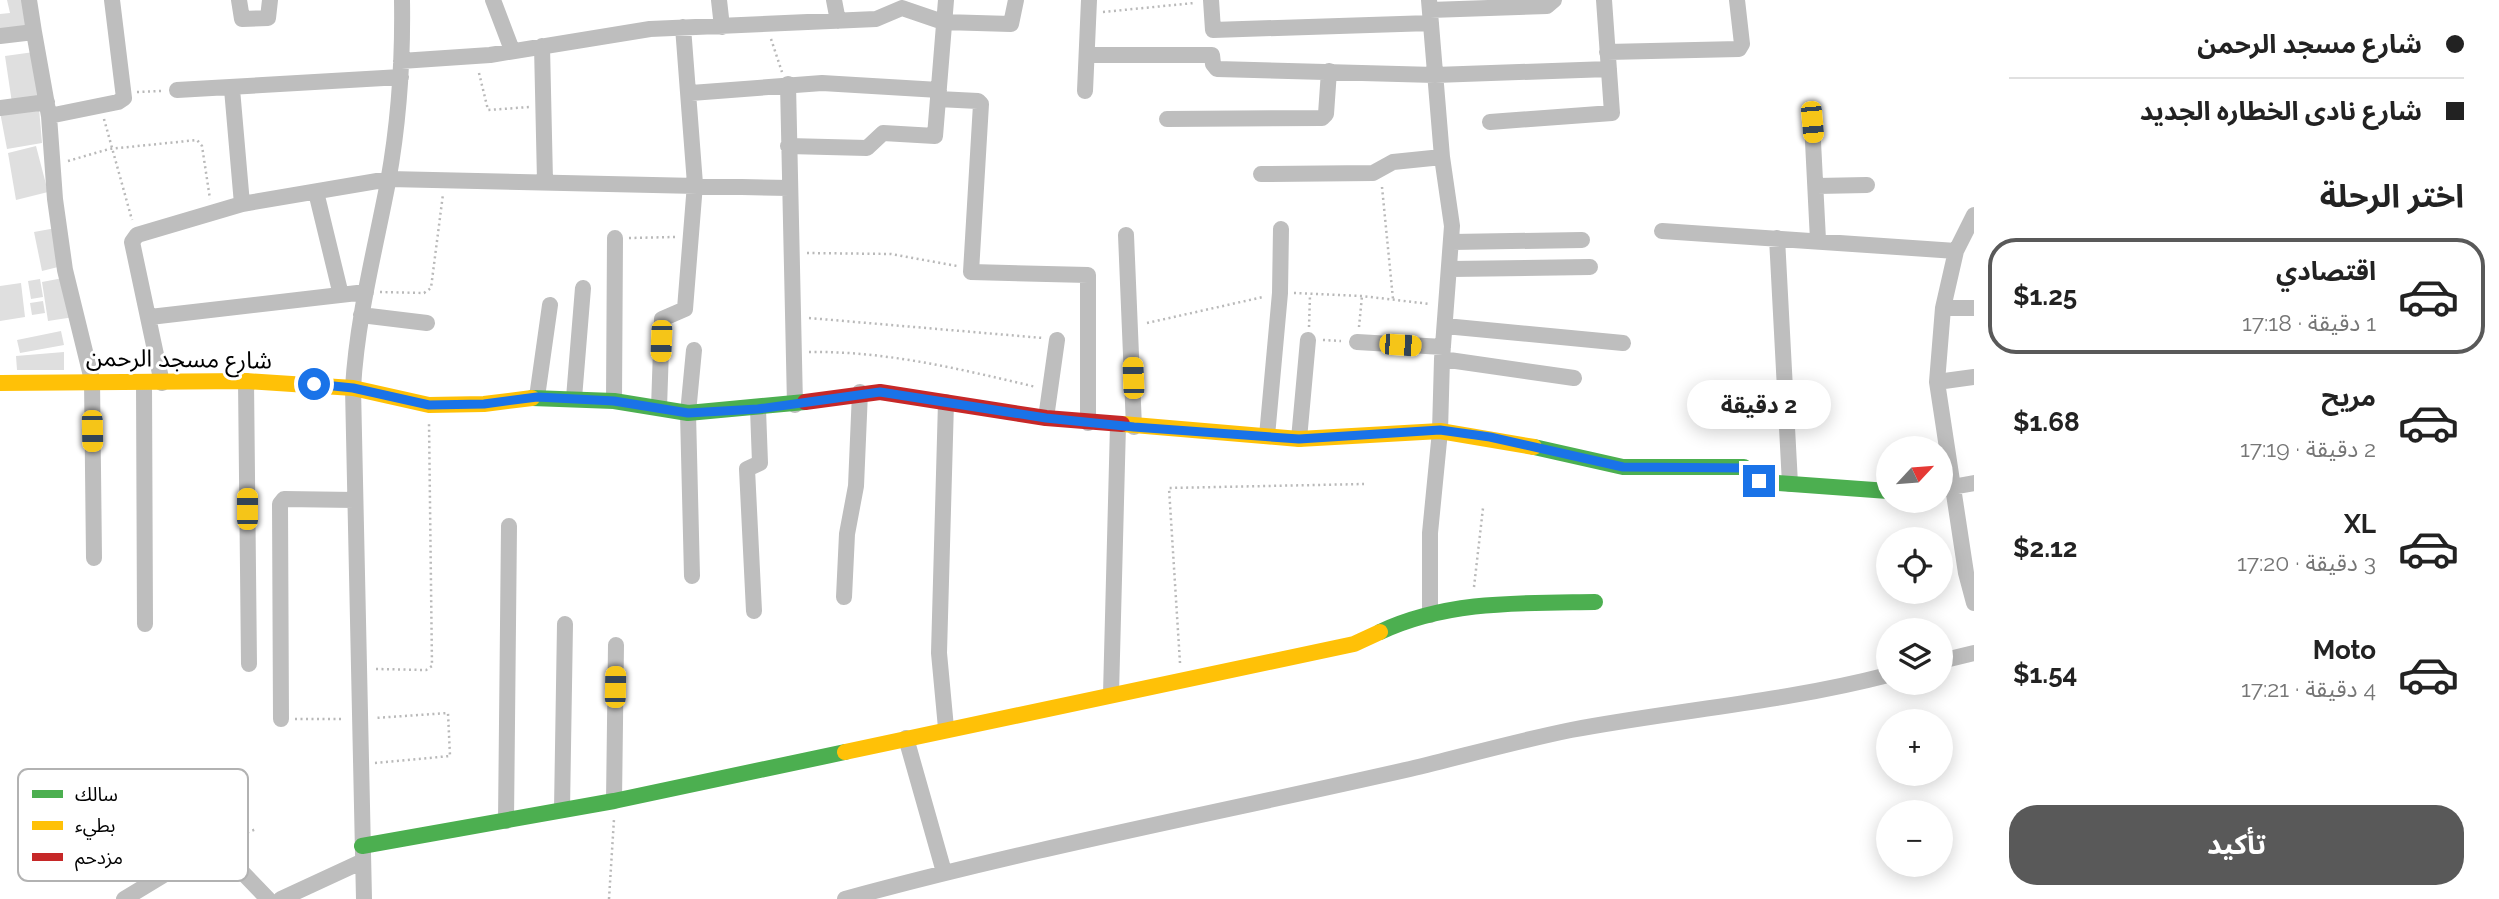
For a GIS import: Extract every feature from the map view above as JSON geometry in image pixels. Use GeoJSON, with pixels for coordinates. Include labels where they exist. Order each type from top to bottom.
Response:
{"type":"FeatureCollection","features":[{"type":"Feature","properties":{"kind":"street"},"geometry":{"type":"LineString","coordinates":[[29,0],[48,109],[65,270],[92,380],[94,558]]}},
{"type":"Feature","properties":{"kind":"street"},"geometry":{"type":"LineString","coordinates":[[0,108],[101,106],[122,100],[124,92],[112,0]]}},
{"type":"Feature","properties":{"kind":"street"},"geometry":{"type":"LineString","coordinates":[[239,0],[242,19],[268,18],[270,0]]}},
{"type":"Feature","properties":{"kind":"street"},"geometry":{"type":"LineString","coordinates":[[365,899],[353,388],[361,315],[389,179],[401,69],[402,0]]}},
{"type":"Feature","properties":{"kind":"street"},"geometry":{"type":"LineString","coordinates":[[493,0],[512,50]]}},
{"type":"Feature","properties":{"kind":"street"},"geometry":{"type":"LineString","coordinates":[[719,0],[722,27]]}},
{"type":"Feature","properties":{"kind":"street"},"geometry":{"type":"LineString","coordinates":[[834,0],[838,21]]}},
{"type":"Feature","properties":{"kind":"street"},"geometry":{"type":"LineString","coordinates":[[788,146],[867,148],[883,133],[935,135],[946,0]]}},
{"type":"Feature","properties":{"kind":"street"},"geometry":{"type":"LineString","coordinates":[[177,90],[233,89],[401,69],[512,50],[684,27],[876,19],[902,8],[943,22],[1011,24],[1016,0]]}},
{"type":"Feature","properties":{"kind":"street"},"geometry":{"type":"LineString","coordinates":[[1223,0],[1212,0],[1212,55],[1213,66],[1217,69],[1434,75],[1609,69]]}},
{"type":"Feature","properties":{"kind":"street"},"geometry":{"type":"LineString","coordinates":[[1213,30],[1430,11],[1547,6],[1554,0]]}},
{"type":"Feature","properties":{"kind":"street"},"geometry":{"type":"LineString","coordinates":[[1490,121],[1609,115],[1613,112],[1604,0]]}},
{"type":"Feature","properties":{"kind":"street"},"geometry":{"type":"LineString","coordinates":[[1607,52],[1739,49],[1742,44],[1737,0]]}},
{"type":"Feature","properties":{"kind":"street"},"geometry":{"type":"LineString","coordinates":[[1086,91],[1090,7]]}},
{"type":"Feature","properties":{"kind":"street"},"geometry":{"type":"LineString","coordinates":[[1430,11],[1443,157],[1450,192],[1452,242],[1442,353],[1440,430],[1430,533],[1430,614]]}},
{"type":"Feature","properties":{"kind":"street"},"geometry":{"type":"LineString","coordinates":[[659,408],[662,319],[685,309],[695,184],[691,93],[684,27]]}},
{"type":"Feature","properties":{"kind":"street"},"geometry":{"type":"LineString","coordinates":[[0,37],[34,32]]}},
{"type":"Feature","properties":{"kind":"street"},"geometry":{"type":"LineString","coordinates":[[542,46],[545,181]]}},
{"type":"Feature","properties":{"kind":"street"},"geometry":{"type":"LineString","coordinates":[[1088,55],[1212,55]]}},
{"type":"Feature","properties":{"kind":"street"},"geometry":{"type":"LineString","coordinates":[[1167,119],[1322,118],[1326,114],[1329,71]]}},
{"type":"Feature","properties":{"kind":"street"},"geometry":{"type":"LineString","coordinates":[[788,84],[795,405]]}},
{"type":"Feature","properties":{"kind":"street"},"geometry":{"type":"LineString","coordinates":[[691,93],[788,84],[861,84],[978,101],[981,104],[970,268],[973,273],[1088,275],[1088,423]]}},
{"type":"Feature","properties":{"kind":"street"},"geometry":{"type":"LineString","coordinates":[[233,89],[242,204]]}},
{"type":"Feature","properties":{"kind":"street"},"geometry":{"type":"LineString","coordinates":[[1812,122],[1818,240]]}},
{"type":"Feature","properties":{"kind":"street"},"geometry":{"type":"LineString","coordinates":[[1261,174],[1368,174],[1380,171],[1393,162],[1443,157]]}},
{"type":"Feature","properties":{"kind":"street"},"geometry":{"type":"LineString","coordinates":[[162,383],[132,242],[137,235],[242,204],[389,179],[789,188]]}},
{"type":"Feature","properties":{"kind":"street"},"geometry":{"type":"LineString","coordinates":[[1817,186],[1867,185]]}},
{"type":"Feature","properties":{"kind":"street"},"geometry":{"type":"LineString","coordinates":[[316,192],[341,295]]}},
{"type":"Feature","properties":{"kind":"street"},"geometry":{"type":"LineString","coordinates":[[1942,436],[1937,382],[1943,308],[1956,251],[1974,215]]}},
{"type":"Feature","properties":{"kind":"street"},"geometry":{"type":"LineString","coordinates":[[1266,436],[1280,293],[1281,229]]}},
{"type":"Feature","properties":{"kind":"street"},"geometry":{"type":"LineString","coordinates":[[1662,231],[1956,251]]}},
{"type":"Feature","properties":{"kind":"street"},"geometry":{"type":"LineString","coordinates":[[1111,694],[1132,327],[1126,235]]}},
{"type":"Feature","properties":{"kind":"street"},"geometry":{"type":"LineString","coordinates":[[1777,238],[1790,484]]}},
{"type":"Feature","properties":{"kind":"street"},"geometry":{"type":"LineString","coordinates":[[614,401],[615,239]]}},
{"type":"Feature","properties":{"kind":"street"},"geometry":{"type":"LineString","coordinates":[[1452,242],[1582,240]]}},
{"type":"Feature","properties":{"kind":"street"},"geometry":{"type":"LineString","coordinates":[[1451,269],[1590,267]]}},
{"type":"Feature","properties":{"kind":"street"},"geometry":{"type":"LineString","coordinates":[[574,398],[583,288]]}},
{"type":"Feature","properties":{"kind":"street"},"geometry":{"type":"LineString","coordinates":[[150,317],[366,292]]}},
{"type":"Feature","properties":{"kind":"street"},"geometry":{"type":"LineString","coordinates":[[537,397],[550,305]]}},
{"type":"Feature","properties":{"kind":"street"},"geometry":{"type":"LineString","coordinates":[[1943,308],[1974,308]]}},
{"type":"Feature","properties":{"kind":"street"},"geometry":{"type":"LineString","coordinates":[[361,315],[427,323]]}},
{"type":"Feature","properties":{"kind":"street"},"geometry":{"type":"LineString","coordinates":[[1445,326],[1623,343]]}},
{"type":"Feature","properties":{"kind":"street"},"geometry":{"type":"LineString","coordinates":[[1046,418],[1057,340]]}},
{"type":"Feature","properties":{"kind":"street"},"geometry":{"type":"LineString","coordinates":[[1299,439],[1308,340]]}},
{"type":"Feature","properties":{"kind":"street"},"geometry":{"type":"LineString","coordinates":[[1357,342],[1442,353],[1574,378]]}},
{"type":"Feature","properties":{"kind":"street"},"geometry":{"type":"LineString","coordinates":[[692,576],[688,413],[694,350]]}},
{"type":"Feature","properties":{"kind":"street"},"geometry":{"type":"LineString","coordinates":[[1937,382],[1974,377]]}},
{"type":"Feature","properties":{"kind":"street","name":"شارع مسجد الرحمن"},"geometry":{"type":"LineString","coordinates":[[0,383],[92,380],[162,383],[246,381],[353,388],[429,405],[484,404],[537,397],[574,398],[614,401],[688,413],[795,405],[860,392],[900,393],[1088,423],[1299,439],[1440,430],[1490,437],[1623,467],[1748,468],[1759,481],[1876,490]]}},
{"type":"Feature","properties":{"kind":"street"},"geometry":{"type":"LineString","coordinates":[[246,381],[249,664]]}},
{"type":"Feature","properties":{"kind":"street"},"geometry":{"type":"LineString","coordinates":[[144,382],[145,624]]}},
{"type":"Feature","properties":{"kind":"street"},"geometry":{"type":"LineString","coordinates":[[844,597],[847,534],[856,486],[860,392]]}},
{"type":"Feature","properties":{"kind":"street"},"geometry":{"type":"LineString","coordinates":[[946,402],[939,653],[946,728]]}},
{"type":"Feature","properties":{"kind":"street"},"geometry":{"type":"LineString","coordinates":[[754,611],[747,467],[760,463],[758,409]]}},
{"type":"Feature","properties":{"kind":"street"},"geometry":{"type":"LineString","coordinates":[[1953,487],[1974,484]]}},
{"type":"Feature","properties":{"kind":"street"},"geometry":{"type":"LineString","coordinates":[[281,719],[280,504],[284,499],[355,500]]}},
{"type":"Feature","properties":{"kind":"street"},"geometry":{"type":"LineString","coordinates":[[1953,510],[1970,571],[1974,603]]}},
{"type":"Feature","properties":{"kind":"street"},"geometry":{"type":"LineString","coordinates":[[506,821],[509,526]]}},
{"type":"Feature","properties":{"kind":"street"},"geometry":{"type":"LineString","coordinates":[[281,899],[362,854],[506,821],[1354,644],[1407,620],[1430,614],[1471,608],[1595,602]]}},
{"type":"Feature","properties":{"kind":"street"},"geometry":{"type":"LineString","coordinates":[[562,810],[565,624]]}},
{"type":"Feature","properties":{"kind":"street"},"geometry":{"type":"LineString","coordinates":[[614,800],[616,645]]}},
{"type":"Feature","properties":{"kind":"street"},"geometry":{"type":"LineString","coordinates":[[1953,658],[1974,653]]}},
{"type":"Feature","properties":{"kind":"street"},"geometry":{"type":"LineString","coordinates":[[845,899],[944,872],[1410,769],[1535,738],[1613,722],[1848,686],[1876,678]]}},
{"type":"Feature","properties":{"kind":"street"},"geometry":{"type":"LineString","coordinates":[[906,738],[944,872]]}},
{"type":"Feature","properties":{"kind":"street"},"geometry":{"type":"LineString","coordinates":[[248,877],[268,899]]}},
{"type":"Feature","properties":{"kind":"street"},"geometry":{"type":"LineString","coordinates":[[124,899],[153,881]]}},
{"type":"Feature","properties":{"kind":"path"},"geometry":{"type":"LineString","coordinates":[[1090,7],[1182,5],[1182,0]]}},
{"type":"Feature","properties":{"kind":"path"},"geometry":{"type":"LineString","coordinates":[[769,24],[772,49],[788,84]]}},
{"type":"Feature","properties":{"kind":"path"},"geometry":{"type":"LineString","coordinates":[[476,57],[488,110],[544,106]]}},
{"type":"Feature","properties":{"kind":"path"},"geometry":{"type":"LineString","coordinates":[[124,92],[177,90]]}},
{"type":"Feature","properties":{"kind":"path"},"geometry":{"type":"LineString","coordinates":[[101,106],[109,149],[137,235]]}},
{"type":"Feature","properties":{"kind":"path"},"geometry":{"type":"LineString","coordinates":[[52,166],[109,149],[197,140],[202,146],[212,212]]}},
{"type":"Feature","properties":{"kind":"path"},"geometry":{"type":"LineString","coordinates":[[1380,171],[1393,299]]}},
{"type":"Feature","properties":{"kind":"path"},"geometry":{"type":"LineString","coordinates":[[366,292],[424,293],[431,288],[445,179]]}},
{"type":"Feature","properties":{"kind":"path"},"geometry":{"type":"LineString","coordinates":[[615,239],[691,236]]}},
{"type":"Feature","properties":{"kind":"path"},"geometry":{"type":"LineString","coordinates":[[792,252],[891,254],[970,268]]}},
{"type":"Feature","properties":{"kind":"path"},"geometry":{"type":"LineString","coordinates":[[1132,327],[1280,293]]}},
{"type":"Feature","properties":{"kind":"path"},"geometry":{"type":"LineString","coordinates":[[1362,296],[1357,342],[1308,340],[1310,293],[1362,296],[1447,306]]}},
{"type":"Feature","properties":{"kind":"path"},"geometry":{"type":"LineString","coordinates":[[793,316],[1057,340]]}},
{"type":"Feature","properties":{"kind":"path"},"geometry":{"type":"LineString","coordinates":[[794,353],[859,351],[897,356],[1049,390]]}},
{"type":"Feature","properties":{"kind":"path"},"geometry":{"type":"LineString","coordinates":[[358,669],[426,670],[432,666],[429,405]]}},
{"type":"Feature","properties":{"kind":"path"},"geometry":{"type":"LineString","coordinates":[[1182,680],[1169,488],[1364,484]]}},
{"type":"Feature","properties":{"kind":"path"},"geometry":{"type":"LineString","coordinates":[[1471,608],[1483,508]]}},
{"type":"Feature","properties":{"kind":"path"},"geometry":{"type":"LineString","coordinates":[[281,719],[359,719],[448,713],[450,756],[360,764]]}},
{"type":"Feature","properties":{"kind":"path"},"geometry":{"type":"LineString","coordinates":[[609,899],[614,864],[614,800]]}},
{"type":"Feature","properties":{"kind":"path"},"geometry":{"type":"LineString","coordinates":[[248,832],[256,829]]}},
{"type":"Feature","properties":{"kind":"building"},"geometry":{"type":"Polygon","coordinates":[[[7,0],[25,0],[30,28],[0,33],[0,14],[10,13],[7,0]]]}},
{"type":"Feature","properties":{"kind":"building"},"geometry":{"type":"Polygon","coordinates":[[[34,52],[43,100],[12,103],[5,56],[34,52]]]}},
{"type":"Feature","properties":{"kind":"building"},"geometry":{"type":"Polygon","coordinates":[[[39,108],[42,143],[7,149],[0,112],[39,108]]]}},
{"type":"Feature","properties":{"kind":"building"},"geometry":{"type":"Polygon","coordinates":[[[36,146],[48,192],[16,200],[8,153],[36,146]]]}},
{"type":"Feature","properties":{"kind":"building"},"geometry":{"type":"Polygon","coordinates":[[[56,228],[62,266],[42,271],[34,232],[56,228]]]}},
{"type":"Feature","properties":{"kind":"building"},"geometry":{"type":"Polygon","coordinates":[[[63,278],[74,317],[48,321],[42,282],[63,278]]]}},
{"type":"Feature","properties":{"kind":"building"},"geometry":{"type":"Polygon","coordinates":[[[40,279],[43,297],[31,299],[28,281],[40,279]]]}},
{"type":"Feature","properties":{"kind":"building"},"geometry":{"type":"Polygon","coordinates":[[[21,283],[25,317],[0,321],[0,286],[21,283]]]}},
{"type":"Feature","properties":{"kind":"building"},"geometry":{"type":"Polygon","coordinates":[[[43,301],[45,313],[32,315],[30,303],[43,301]]]}},
{"type":"Feature","properties":{"kind":"building"},"geometry":{"type":"Polygon","coordinates":[[[61,331],[64,345],[20,353],[17,340],[61,331]]]}},
{"type":"Feature","properties":{"kind":"building"},"geometry":{"type":"Polygon","coordinates":[[[64,352],[64,370],[17,370],[16,356],[64,352]]]}},
{"type":"Feature","properties":{"kind":"traffic: fast"},"geometry":{"type":"LineString","coordinates":[[532,398],[614,401],[688,413],[805,402]]}},
{"type":"Feature","properties":{"kind":"traffic: fast"},"geometry":{"type":"LineString","coordinates":[[1534,447],[1623,467],[1744,467],[1763,482],[1876,490]]}},
{"type":"Feature","properties":{"kind":"traffic: fast"},"geometry":{"type":"LineString","coordinates":[[1380,632],[1432,614],[1486,605],[1595,602]]}},
{"type":"Feature","properties":{"kind":"traffic: fast"},"geometry":{"type":"LineString","coordinates":[[362,846],[614,801],[845,752]]}},
{"type":"Feature","properties":{"kind":"traffic: slow"},"geometry":{"type":"LineString","coordinates":[[0,383],[246,381],[353,388],[429,405],[484,404],[532,398]]}},
{"type":"Feature","properties":{"kind":"traffic: slow"},"geometry":{"type":"LineString","coordinates":[[1122,424],[1299,439],[1440,431],[1534,447]]}},
{"type":"Feature","properties":{"kind":"traffic: slow"},"geometry":{"type":"LineString","coordinates":[[845,752],[1354,644],[1380,632]]}},
{"type":"Feature","properties":{"kind":"traffic: jam"},"geometry":{"type":"LineString","coordinates":[[805,402],[880,392],[1046,418],[1122,424]]}},
{"type":"Feature","properties":{"kind":"route"},"geometry":{"type":"LineString","coordinates":[[314,384],[353,388],[377,396],[429,405],[484,404],[537,397],[574,398],[614,401],[688,413],[795,405],[860,392],[900,393],[1046,418],[1299,439],[1329,440],[1440,430],[1490,437],[1623,467],[1744,467],[1751,470],[1759,481]]}}]}
